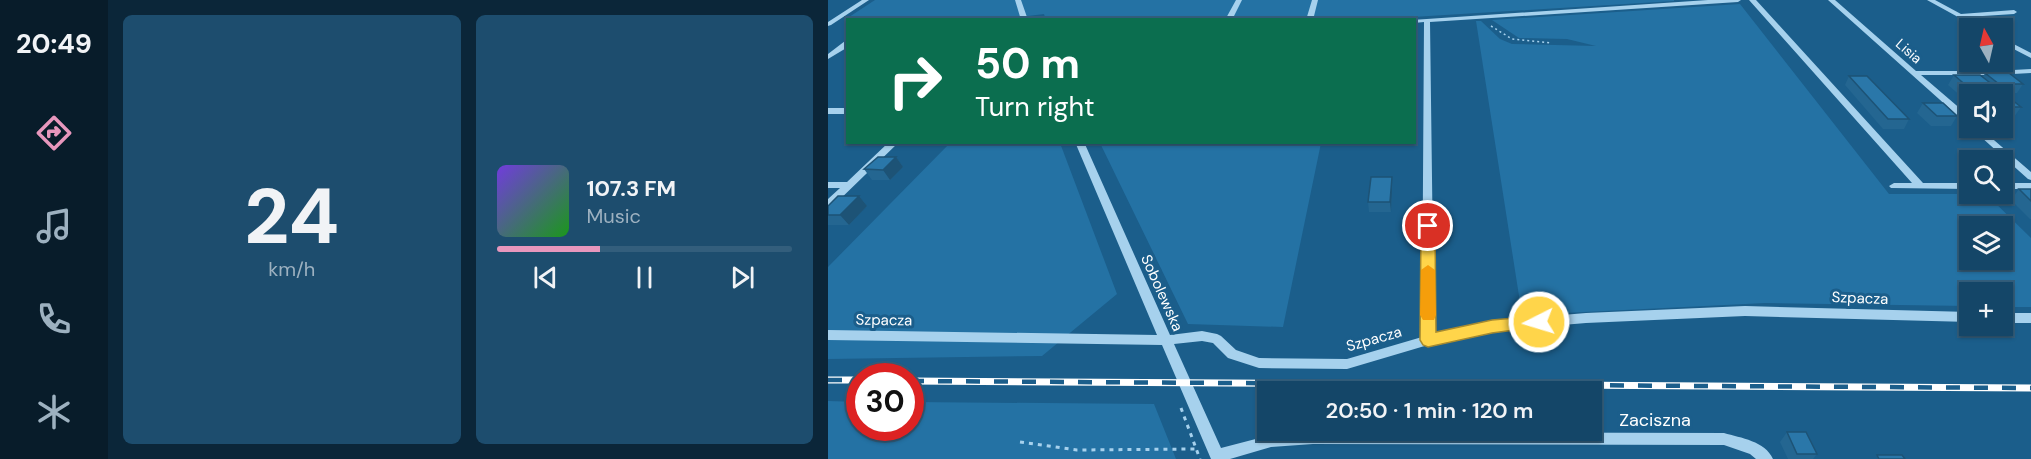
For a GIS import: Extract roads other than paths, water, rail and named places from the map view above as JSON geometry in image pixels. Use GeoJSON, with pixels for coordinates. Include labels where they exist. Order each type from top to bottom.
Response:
{"type":"FeatureCollection","features":[{"type":"Feature","properties":{"kind":"street"},"geometry":{"type":"LineString","coordinates":[[828,24],[866,0]]}},
{"type":"Feature","properties":{"kind":"street"},"geometry":{"type":"LineString","coordinates":[[1018,0],[1023,18]]}},
{"type":"Feature","properties":{"kind":"street"},"geometry":{"type":"LineString","coordinates":[[1229,18],[1239,0]]}},
{"type":"Feature","properties":{"kind":"street"},"geometry":{"type":"LineString","coordinates":[[1310,18],[1315,0]]}},
{"type":"Feature","properties":{"kind":"street"},"geometry":{"type":"LineString","coordinates":[[1416,21],[1738,0]]}},
{"type":"Feature","properties":{"kind":"street"},"geometry":{"type":"LineString","coordinates":[[1752,0],[1920,186]]}},
{"type":"Feature","properties":{"kind":"street","name":"Lisia"},"geometry":{"type":"LineString","coordinates":[[1831,0],[1959,113]]}},
{"type":"Feature","properties":{"kind":"street"},"geometry":{"type":"LineString","coordinates":[[1930,0],[1963,18]]}},
{"type":"Feature","properties":{"kind":"street"},"geometry":{"type":"LineString","coordinates":[[1959,16],[2014,12]]}},
{"type":"Feature","properties":{"kind":"street"},"geometry":{"type":"LineString","coordinates":[[1427,21],[1428,340]]}},
{"type":"Feature","properties":{"kind":"street"},"geometry":{"type":"LineString","coordinates":[[828,24],[846,24]]}},
{"type":"Feature","properties":{"kind":"street"},"geometry":{"type":"LineString","coordinates":[[828,57],[846,44]]}},
{"type":"Feature","properties":{"kind":"street"},"geometry":{"type":"LineString","coordinates":[[2013,46],[2031,56]]}},
{"type":"Feature","properties":{"kind":"street"},"geometry":{"type":"LineString","coordinates":[[2019,49],[2031,48]]}},
{"type":"Feature","properties":{"kind":"street"},"geometry":{"type":"LineString","coordinates":[[1913,73],[1995,73],[2031,70]]}},
{"type":"Feature","properties":{"kind":"street"},"geometry":{"type":"LineString","coordinates":[[828,111],[846,111]]}},
{"type":"Feature","properties":{"kind":"street"},"geometry":{"type":"LineString","coordinates":[[1986,138],[2031,177]]}},
{"type":"Feature","properties":{"kind":"street"},"geometry":{"type":"LineString","coordinates":[[828,205],[893,144]]}},
{"type":"Feature","properties":{"kind":"street","name":"Sobolewska"},"geometry":{"type":"LineString","coordinates":[[1080,144],[1216,453]]}},
{"type":"Feature","properties":{"kind":"street"},"geometry":{"type":"LineString","coordinates":[[828,185],[849,185]]}},
{"type":"Feature","properties":{"kind":"street"},"geometry":{"type":"LineString","coordinates":[[1894,186],[1959,186]]}},
{"type":"Feature","properties":{"kind":"street"},"geometry":{"type":"LineString","coordinates":[[2013,186],[2031,186]]}},
{"type":"Feature","properties":{"kind":"street","name":"Szpacza"},"geometry":{"type":"LineString","coordinates":[[828,335],[1166,340],[1202,336],[1217,339],[1232,354],[1259,363],[1347,364],[1428,340],[1492,326],[1586,318],[1745,311],[1959,317]]}},
{"type":"Feature","properties":{"kind":"street"},"geometry":{"type":"LineString","coordinates":[[2013,318],[2031,318]]}},
{"type":"Feature","properties":{"kind":"street","name":"Zaciszna"},"geometry":{"type":"LineString","coordinates":[[1216,453],[1271,441],[1313,438],[1701,439],[1724,440],[1755,449],[1766,459]]}},
{"type":"Feature","properties":{"kind":"railway"},"geometry":{"type":"LineString","coordinates":[[828,380],[846,380]]}},
{"type":"Feature","properties":{"kind":"railway"},"geometry":{"type":"LineString","coordinates":[[924,381],[2031,388]]}}]}
